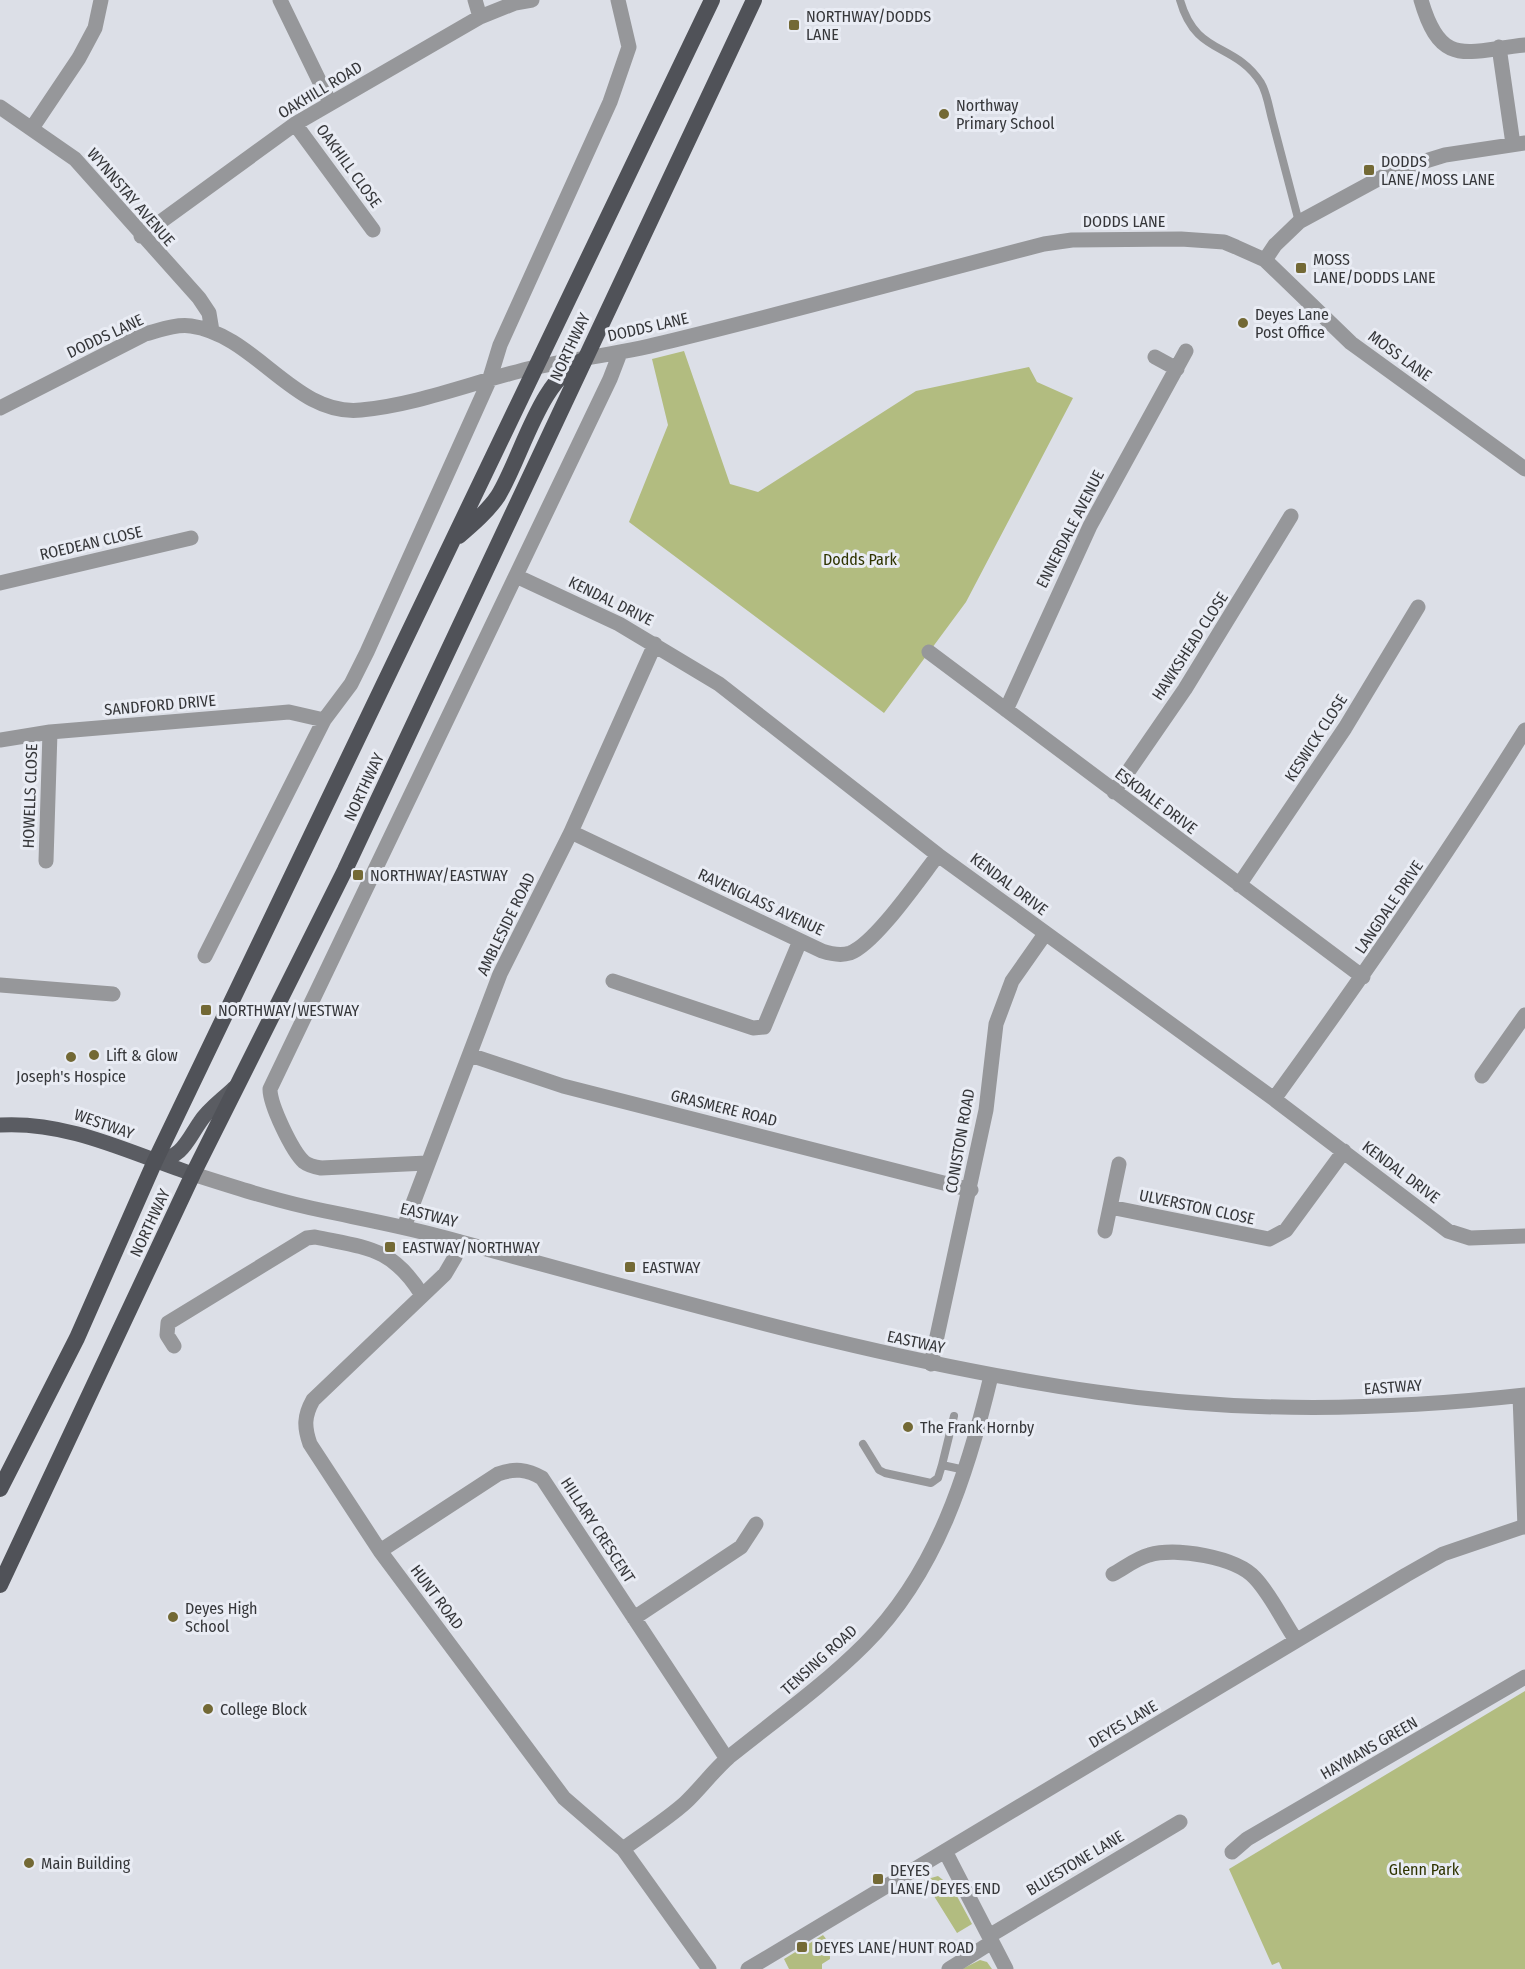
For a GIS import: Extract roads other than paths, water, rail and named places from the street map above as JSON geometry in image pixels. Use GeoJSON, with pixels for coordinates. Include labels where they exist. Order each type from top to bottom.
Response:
{"type":"FeatureCollection","features":[{"type":"Feature","properties":{"kind":"highway","name":"NORTHWAY"},"geometry":{"type":"LineString","coordinates":[[0,1489],[77,1338],[155,1161],[712,0]]}},
{"type":"Feature","properties":{"kind":"highway","name":"NORTHWAY"},"geometry":{"type":"LineString","coordinates":[[0,1585],[193,1174],[345,870],[754,0]]}},
{"type":"Feature","properties":{"kind":"highway"},"geometry":{"type":"LineString","coordinates":[[452,543],[498,496],[552,387],[570,367],[584,360]]}},
{"type":"Feature","properties":{"kind":"main road"},"geometry":{"type":"LineString","coordinates":[[155,1161],[173,1157],[182,1151],[200,1121],[238,1084]]}},
{"type":"Feature","properties":{"kind":"main road","name":"WESTWAY"},"geometry":{"type":"LineString","coordinates":[[0,1125],[47,1126],[75,1132],[193,1174]]}},
{"type":"Feature","properties":{"kind":"street"},"geometry":{"type":"LineString","coordinates":[[32,128],[95,28],[101,0]]}},
{"type":"Feature","properties":{"kind":"street"},"geometry":{"type":"LineString","coordinates":[[280,0],[330,103]]}},
{"type":"Feature","properties":{"kind":"street"},"geometry":{"type":"LineString","coordinates":[[475,0],[480,17]]}},
{"type":"Feature","properties":{"kind":"street","name":"OAKHILL ROAD"},"geometry":{"type":"LineString","coordinates":[[141,236],[295,124],[480,17],[515,3],[532,0]]}},
{"type":"Feature","properties":{"kind":"street"},"geometry":{"type":"LineString","coordinates":[[205,956],[324,720],[351,684],[367,652],[489,381],[500,345],[610,102],[629,47],[618,0]]}},
{"type":"Feature","properties":{"kind":"street"},"geometry":{"type":"LineString","coordinates":[[1422,0],[1428,25],[1444,45],[1467,51],[1525,45]]}},
{"type":"Feature","properties":{"kind":"street"},"geometry":{"type":"LineString","coordinates":[[1264,261],[1275,245],[1299,222],[1394,171],[1445,155],[1519,144],[1499,48]]}},
{"type":"Feature","properties":{"kind":"street","name":"WYNNSTAY AVENUE"},"geometry":{"type":"LineString","coordinates":[[0,107],[75,159],[141,236],[199,298],[209,313],[212,331]]}},
{"type":"Feature","properties":{"kind":"street","name":"OAKHILL CLOSE"},"geometry":{"type":"LineString","coordinates":[[295,124],[373,230]]}},
{"type":"Feature","properties":{"kind":"street","name":"DODDS LANE"},"geometry":{"type":"LineString","coordinates":[[0,408],[145,334],[169,327],[189,326],[212,331],[230,339],[316,402],[344,411],[391,405],[537,367],[620,353],[1044,244],[1072,240],[1210,240],[1224,242],[1264,261]]}},
{"type":"Feature","properties":{"kind":"street","name":"MOSS LANE"},"geometry":{"type":"LineString","coordinates":[[1264,261],[1351,343],[1525,469]]}},
{"type":"Feature","properties":{"kind":"street","name":"ENNERDALE AVENUE"},"geometry":{"type":"LineString","coordinates":[[1006,710],[1090,526],[1186,351]]}},
{"type":"Feature","properties":{"kind":"street"},"geometry":{"type":"LineString","coordinates":[[427,1163],[321,1168],[308,1164],[298,1154],[272,1104],[270,1089],[610,379],[620,353]]}},
{"type":"Feature","properties":{"kind":"street"},"geometry":{"type":"LineString","coordinates":[[1155,357],[1177,369]]}},
{"type":"Feature","properties":{"kind":"street","name":"HAWKSHEAD CLOSE"},"geometry":{"type":"LineString","coordinates":[[1114,792],[1185,689],[1291,516]]}},
{"type":"Feature","properties":{"kind":"street","name":"ROEDEAN CLOSE"},"geometry":{"type":"LineString","coordinates":[[0,583],[190,538]]}},
{"type":"Feature","properties":{"kind":"street","name":"KENDAL DRIVE"},"geometry":{"type":"LineString","coordinates":[[516,576],[655,644],[719,684],[938,855],[1274,1099],[1448,1230],[1470,1238],[1525,1236]]}},
{"type":"Feature","properties":{"kind":"street","name":"KESWICK CLOSE"},"geometry":{"type":"LineString","coordinates":[[1239,885],[1345,728],[1418,607]]}},
{"type":"Feature","properties":{"kind":"street","name":"AMBLESIDE ROAD"},"geometry":{"type":"LineString","coordinates":[[404,1227],[500,974],[571,832],[655,644]]}},
{"type":"Feature","properties":{"kind":"street","name":"ESKDALE DRIVE"},"geometry":{"type":"LineString","coordinates":[[929,652],[1363,977]]}},
{"type":"Feature","properties":{"kind":"street","name":"SANDFORD DRIVE"},"geometry":{"type":"LineString","coordinates":[[0,740],[50,732],[289,712],[324,720]]}},
{"type":"Feature","properties":{"kind":"street","name":"LANGDALE DRIVE"},"geometry":{"type":"LineString","coordinates":[[1274,1099],[1363,977],[1445,857],[1525,730]]}},
{"type":"Feature","properties":{"kind":"street","name":"HOWELLS CLOSE"},"geometry":{"type":"LineString","coordinates":[[46,861],[50,732]]}},
{"type":"Feature","properties":{"kind":"street","name":"RAVENGLASS AVENUE"},"geometry":{"type":"LineString","coordinates":[[571,832],[800,941],[837,955],[857,950],[872,937],[938,855]]}},
{"type":"Feature","properties":{"kind":"street","name":"CONISTON ROAD"},"geometry":{"type":"LineString","coordinates":[[931,1364],[971,1190],[986,1110],[999,1015],[1012,981],[1045,934]]}},
{"type":"Feature","properties":{"kind":"street"},"geometry":{"type":"LineString","coordinates":[[613,981],[753,1028],[764,1027],[800,941]]}},
{"type":"Feature","properties":{"kind":"street"},"geometry":{"type":"LineString","coordinates":[[0,986],[113,994]]}},
{"type":"Feature","properties":{"kind":"street"},"geometry":{"type":"LineString","coordinates":[[1482,1076],[1525,1015]]}},
{"type":"Feature","properties":{"kind":"street","name":"GRASMERE ROAD"},"geometry":{"type":"LineString","coordinates":[[470,1055],[563,1086],[971,1190]]}},
{"type":"Feature","properties":{"kind":"street","name":"ULVERSTON CLOSE"},"geometry":{"type":"LineString","coordinates":[[1110,1207],[1269,1239],[1286,1230],[1344,1151]]}},
{"type":"Feature","properties":{"kind":"street"},"geometry":{"type":"LineString","coordinates":[[1105,1230],[1119,1164]]}},
{"type":"Feature","properties":{"kind":"street","name":"EASTWAY"},"geometry":{"type":"LineString","coordinates":[[193,1174],[279,1200],[404,1227],[808,1336],[991,1376],[1109,1394],[1274,1406],[1354,1407],[1522,1396],[1525,1527]]}},
{"type":"Feature","properties":{"kind":"street"},"geometry":{"type":"LineString","coordinates":[[174,1346],[167,1335],[168,1323],[307,1238],[315,1237],[382,1253],[411,1278],[422,1295]]}},
{"type":"Feature","properties":{"kind":"street","name":"HUNT ROAD"},"geometry":{"type":"LineString","coordinates":[[459,1242],[455,1257],[446,1274],[313,1400],[305,1421],[310,1444],[380,1551],[564,1798],[623,1849],[709,1969]]}},
{"type":"Feature","properties":{"kind":"street","name":"TENSING ROAD"},"geometry":{"type":"LineString","coordinates":[[623,1849],[684,1804],[727,1759],[778,1720],[866,1643],[921,1570],[948,1517],[965,1470],[991,1376]]}},
{"type":"Feature","properties":{"kind":"street","name":"HILLARY CRESCENT"},"geometry":{"type":"LineString","coordinates":[[380,1551],[498,1474],[508,1470],[533,1472],[542,1478],[727,1759]]}},
{"type":"Feature","properties":{"kind":"street"},"geometry":{"type":"LineString","coordinates":[[634,1618],[741,1547],[756,1524]]}},
{"type":"Feature","properties":{"kind":"street","name":"DEYES LANE"},"geometry":{"type":"LineString","coordinates":[[748,1969],[1443,1554],[1525,1527]]}},
{"type":"Feature","properties":{"kind":"street"},"geometry":{"type":"LineString","coordinates":[[1113,1574],[1147,1555],[1163,1552],[1180,1552],[1234,1563],[1256,1578],[1296,1640]]}},
{"type":"Feature","properties":{"kind":"street","name":"HAYMANS GREEN"},"geometry":{"type":"LineString","coordinates":[[1232,1852],[1247,1839],[1525,1677]]}},
{"type":"Feature","properties":{"kind":"street","name":"BLUESTONE LANE"},"geometry":{"type":"LineString","coordinates":[[949,1969],[991,1939],[1180,1822]]}},
{"type":"Feature","properties":{"kind":"street"},"geometry":{"type":"LineString","coordinates":[[945,1851],[1006,1969]]}},
{"type":"Feature","properties":{"kind":"lane"},"geometry":{"type":"LineString","coordinates":[[1180,0],[1184,15],[1195,33],[1203,40],[1233,56],[1262,85],[1299,222]]}},
{"type":"Feature","properties":{"kind":"lane"},"geometry":{"type":"LineString","coordinates":[[863,1444],[879,1470],[931,1483],[938,1478],[954,1416]]}},
{"type":"Feature","properties":{"kind":"lane"},"geometry":{"type":"LineString","coordinates":[[942,1465],[965,1470]]}},
{"type":"Feature","properties":{"kind":"place","name":"NORTHWAY/DODDS LANE"},"geometry":{"type":"Point","coordinates":[794,25]}},
{"type":"Feature","properties":{"kind":"place","name":"Northway Primary School"},"geometry":{"type":"Point","coordinates":[944,114]}},
{"type":"Feature","properties":{"kind":"place","name":"DODDS LANE/MOSS LANE"},"geometry":{"type":"Point","coordinates":[1369,170]}},
{"type":"Feature","properties":{"kind":"place","name":"MOSS LANE/DODDS LANE"},"geometry":{"type":"Point","coordinates":[1301,268]}},
{"type":"Feature","properties":{"kind":"place","name":"Deyes Lane Post Office"},"geometry":{"type":"Point","coordinates":[1243,323]}},
{"type":"Feature","properties":{"kind":"place","name":"NORTHWAY/EASTWAY"},"geometry":{"type":"Point","coordinates":[358,875]}},
{"type":"Feature","properties":{"kind":"place","name":"NORTHWAY/WESTWAY"},"geometry":{"type":"Point","coordinates":[206,1010]}},
{"type":"Feature","properties":{"kind":"place","name":"Lift & Glow"},"geometry":{"type":"Point","coordinates":[94,1055]}},
{"type":"Feature","properties":{"kind":"place","name":"Joseph's Hospice"},"geometry":{"type":"Point","coordinates":[71,1057]}},
{"type":"Feature","properties":{"kind":"place","name":"EASTWAY/NORTHWAY"},"geometry":{"type":"Point","coordinates":[390,1247]}},
{"type":"Feature","properties":{"kind":"place","name":"EASTWAY"},"geometry":{"type":"Point","coordinates":[630,1267]}},
{"type":"Feature","properties":{"kind":"place","name":"The Frank Hornby"},"geometry":{"type":"Point","coordinates":[908,1427]}},
{"type":"Feature","properties":{"kind":"place","name":"Deyes High School"},"geometry":{"type":"Point","coordinates":[173,1617]}},
{"type":"Feature","properties":{"kind":"place","name":"College Block"},"geometry":{"type":"Point","coordinates":[208,1709]}},
{"type":"Feature","properties":{"kind":"place","name":"Main Building"},"geometry":{"type":"Point","coordinates":[29,1863]}},
{"type":"Feature","properties":{"kind":"place","name":"DEYES LANE/DEYES END"},"geometry":{"type":"Point","coordinates":[878,1879]}},
{"type":"Feature","properties":{"kind":"place","name":"DEYES LANE/HUNT ROAD"},"geometry":{"type":"Point","coordinates":[802,1947]}},
{"type":"Feature","properties":{"kind":"park label","name":"Dodds Park"},"geometry":{"type":"Point","coordinates":[860,559]}},
{"type":"Feature","properties":{"kind":"park label","name":"Glenn Park"},"geometry":{"type":"Point","coordinates":[1424,1869]}}]}
